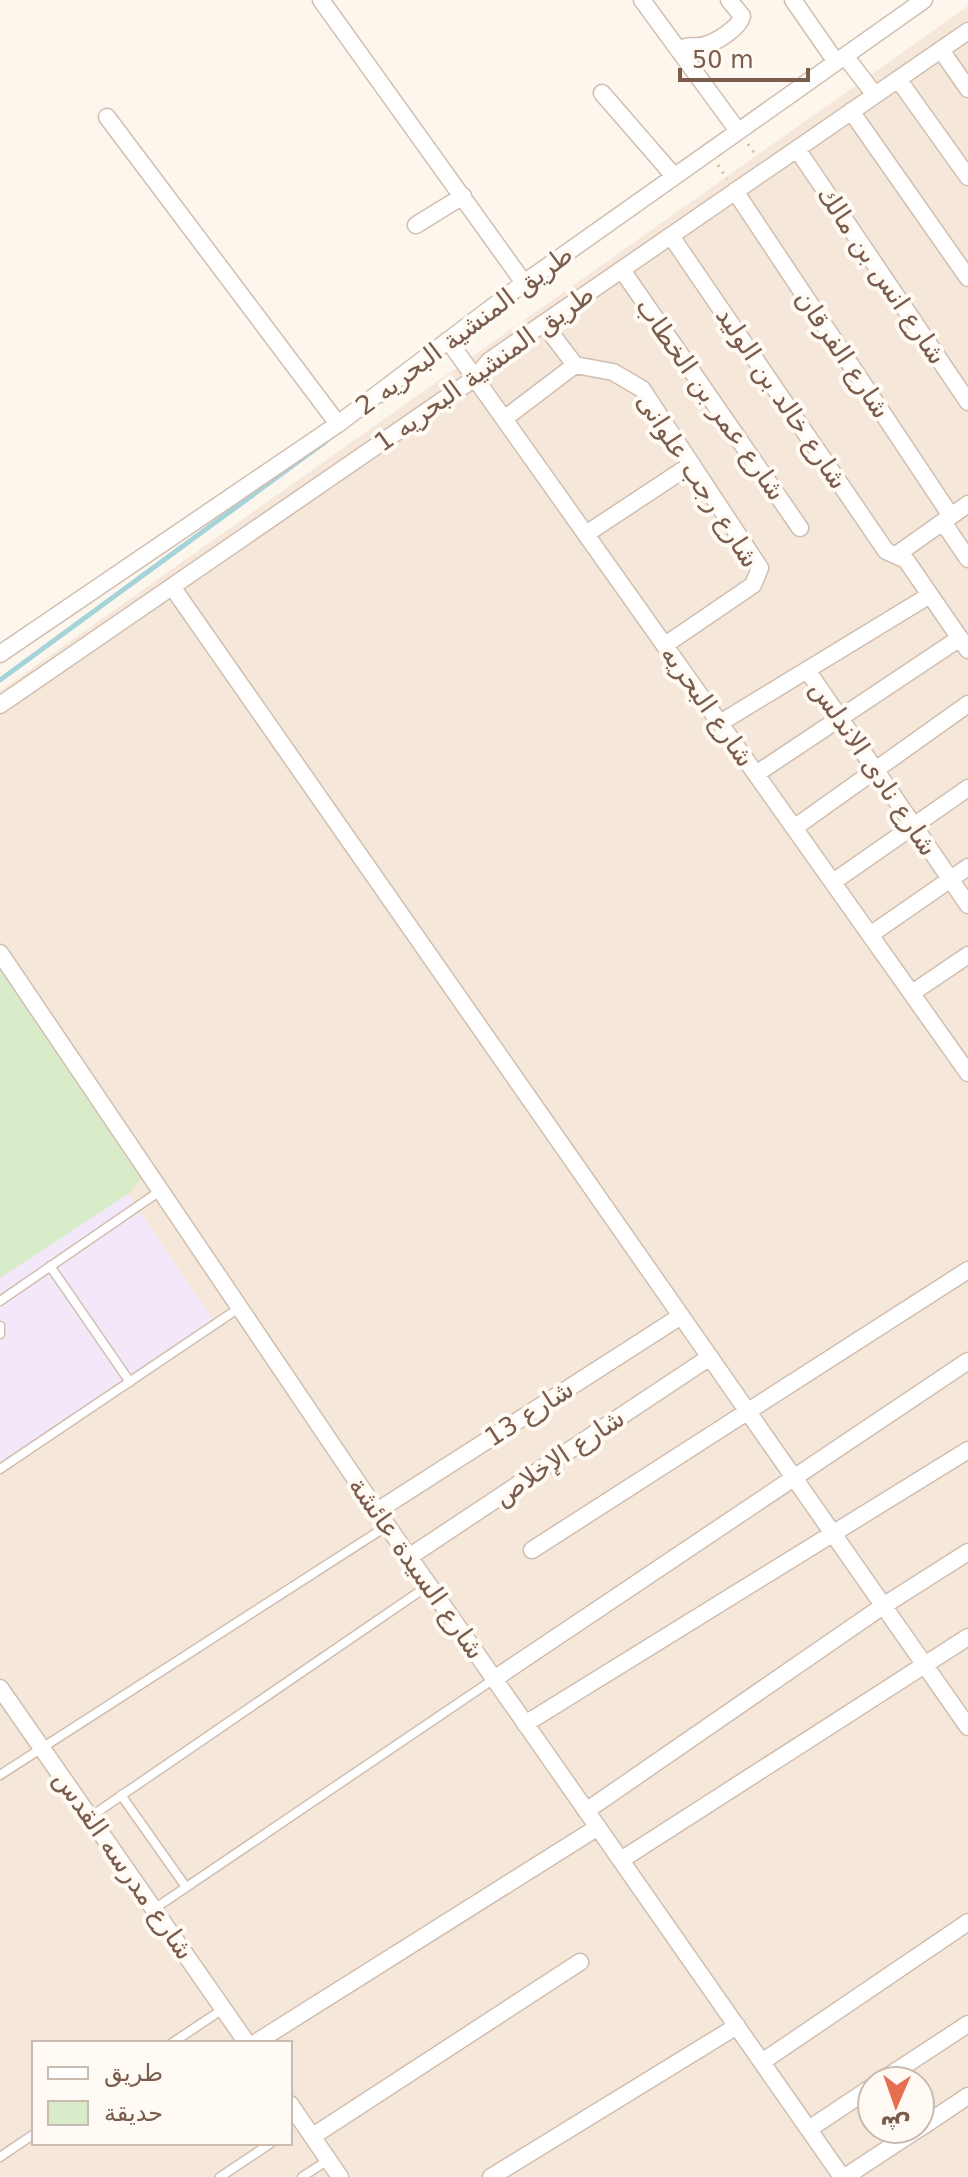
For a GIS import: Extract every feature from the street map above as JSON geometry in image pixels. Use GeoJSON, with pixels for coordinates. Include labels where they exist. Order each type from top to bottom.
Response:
{"type":"FeatureCollection","features":[{"type":"Feature","properties":{"kind":"street"},"geometry":{"type":"LineString","coordinates":[[321,0],[524,283]]}},
{"type":"Feature","properties":{"kind":"street"},"geometry":{"type":"LineString","coordinates":[[642,0],[738,131]]}},
{"type":"Feature","properties":{"kind":"street"},"geometry":{"type":"LineString","coordinates":[[679,51],[688,45],[710,44],[740,23],[742,16],[729,0]]}},
{"type":"Feature","properties":{"kind":"street"},"geometry":{"type":"LineString","coordinates":[[793,0],[840,59],[875,95]]}},
{"type":"Feature","properties":{"kind":"street","name":"طريق المنشية البحريه 2"},"geometry":{"type":"LineString","coordinates":[[0,654],[338,424],[524,283],[924,0]]}},
{"type":"Feature","properties":{"kind":"street","name":"طريق المنشية البحريه 1"},"geometry":{"type":"LineString","coordinates":[[0,705],[475,378],[489,361],[968,31]]}},
{"type":"Feature","properties":{"kind":"street"},"geometry":{"type":"LineString","coordinates":[[941,50],[968,89]]}},
{"type":"Feature","properties":{"kind":"street"},"geometry":{"type":"LineString","coordinates":[[898,79],[968,177]]}},
{"type":"Feature","properties":{"kind":"street"},"geometry":{"type":"LineString","coordinates":[[602,93],[674,176]]}},
{"type":"Feature","properties":{"kind":"street"},"geometry":{"type":"LineString","coordinates":[[851,111],[968,278]]}},
{"type":"Feature","properties":{"kind":"street"},"geometry":{"type":"LineString","coordinates":[[107,117],[338,424]]}},
{"type":"Feature","properties":{"kind":"street","name":"شارع انس بن مالك"},"geometry":{"type":"LineString","coordinates":[[797,149],[968,402]]}},
{"type":"Feature","properties":{"kind":"street","name":"شارع الفرقان"},"geometry":{"type":"LineString","coordinates":[[735,191],[947,519],[968,559]]}},
{"type":"Feature","properties":{"kind":"street"},"geometry":{"type":"LineString","coordinates":[[416,225],[463,196]]}},
{"type":"Feature","properties":{"kind":"street","name":"شارع خالد بن الوليد"},"geometry":{"type":"LineString","coordinates":[[671,236],[886,551],[906,560],[964,644]]}},
{"type":"Feature","properties":{"kind":"street","name":"شارع عمر بن الخطاب"},"geometry":{"type":"LineString","coordinates":[[622,270],[800,528]]}},
{"type":"Feature","properties":{"kind":"street"},"geometry":{"type":"LineString","coordinates":[[504,419],[575,365],[544,324]]}},
{"type":"Feature","properties":{"kind":"street","name":"شارع البحريه"},"geometry":{"type":"LineString","coordinates":[[448,340],[870,935],[963,1055],[968,1073]]}},
{"type":"Feature","properties":{"kind":"street","name":"شارع رجب علوانى"},"geometry":{"type":"LineString","coordinates":[[575,365],[613,372],[638,386],[757,562],[760,575],[753,585],[665,645]]}},
{"type":"Feature","properties":{"kind":"street"},"geometry":{"type":"LineString","coordinates":[[586,534],[692,464]]}},
{"type":"Feature","properties":{"kind":"street"},"geometry":{"type":"LineString","coordinates":[[896,555],[968,504]]}},
{"type":"Feature","properties":{"kind":"street"},"geometry":{"type":"LineString","coordinates":[[173,588],[968,1727]]}},
{"type":"Feature","properties":{"kind":"street"},"geometry":{"type":"LineString","coordinates":[[720,723],[930,595]]}},
{"type":"Feature","properties":{"kind":"street"},"geometry":{"type":"LineString","coordinates":[[756,774],[840,718],[964,644]]}},
{"type":"Feature","properties":{"kind":"street","name":"شارع نادى الاندلس"},"geometry":{"type":"LineString","coordinates":[[807,670],[968,905]]}},
{"type":"Feature","properties":{"kind":"street"},"geometry":{"type":"LineString","coordinates":[[794,828],[968,704]]}},
{"type":"Feature","properties":{"kind":"street"},"geometry":{"type":"LineString","coordinates":[[833,882],[968,788]]}},
{"type":"Feature","properties":{"kind":"street"},"geometry":{"type":"LineString","coordinates":[[870,935],[968,867]]}},
{"type":"Feature","properties":{"kind":"street","name":"شارع السيدة عائشة"},"geometry":{"type":"LineString","coordinates":[[0,953],[387,1526],[844,2177]]}},
{"type":"Feature","properties":{"kind":"street"},"geometry":{"type":"LineString","coordinates":[[912,993],[968,955]]}},
{"type":"Feature","properties":{"kind":"street"},"geometry":{"type":"LineString","coordinates":[[532,1550],[968,1270]]}},
{"type":"Feature","properties":{"kind":"street","name":"شارع 13"},"geometry":{"type":"LineString","coordinates":[[377,1511],[681,1316]]}},
{"type":"Feature","properties":{"kind":"street","name":"شارع الإخلاص"},"geometry":{"type":"LineString","coordinates":[[409,1557],[710,1357]]}},
{"type":"Feature","properties":{"kind":"street"},"geometry":{"type":"LineString","coordinates":[[494,1679],[968,1361]]}},
{"type":"Feature","properties":{"kind":"street"},"geometry":{"type":"LineString","coordinates":[[525,1724],[834,1536],[968,1450]]}},
{"type":"Feature","properties":{"kind":"street"},"geometry":{"type":"LineString","coordinates":[[586,1811],[883,1606],[968,1552]]}},
{"type":"Feature","properties":{"kind":"street"},"geometry":{"type":"LineString","coordinates":[[621,1860],[968,1637]]}},
{"type":"Feature","properties":{"kind":"street","name":"شارع مدرسه القدس"},"geometry":{"type":"LineString","coordinates":[[0,1688],[246,2041]]}},
{"type":"Feature","properties":{"kind":"street"},"geometry":{"type":"LineString","coordinates":[[258,2041],[598,1827]]}},
{"type":"Feature","properties":{"kind":"street"},"geometry":{"type":"LineString","coordinates":[[762,2062],[968,1922]]}},
{"type":"Feature","properties":{"kind":"street"},"geometry":{"type":"LineString","coordinates":[[313,2136],[580,1962]]}},
{"type":"Feature","properties":{"kind":"street"},"geometry":{"type":"LineString","coordinates":[[905,2065],[968,2024]]}},
{"type":"Feature","properties":{"kind":"street"},"geometry":{"type":"LineString","coordinates":[[491,2177],[737,2026]]}},
{"type":"Feature","properties":{"kind":"street"},"geometry":{"type":"LineString","coordinates":[[936,2117],[968,2096]]}},
{"type":"Feature","properties":{"kind":"street"},"geometry":{"type":"LineString","coordinates":[[809,2129],[856,2098]]}},
{"type":"Feature","properties":{"kind":"street"},"geometry":{"type":"LineString","coordinates":[[292,2107],[340,2177]]}},
{"type":"Feature","properties":{"kind":"street"},"geometry":{"type":"LineString","coordinates":[[844,2177],[893,2145]]}},
{"type":"Feature","properties":{"kind":"lane"},"geometry":{"type":"LineString","coordinates":[[0,1301],[160,1191]]}},
{"type":"Feature","properties":{"kind":"lane"},"geometry":{"type":"LineString","coordinates":[[50,1266],[130,1382]]}},
{"type":"Feature","properties":{"kind":"lane"},"geometry":{"type":"LineString","coordinates":[[0,1469],[239,1308]]}},
{"type":"Feature","properties":{"kind":"lane"},"geometry":{"type":"LineString","coordinates":[[0,1326],[0,1334]]}},
{"type":"Feature","properties":{"kind":"lane"},"geometry":{"type":"LineString","coordinates":[[0,1775],[387,1526]]}},
{"type":"Feature","properties":{"kind":"lane"},"geometry":{"type":"LineString","coordinates":[[90,1817],[429,1585]]}},
{"type":"Feature","properties":{"kind":"lane"},"geometry":{"type":"LineString","coordinates":[[154,1909],[494,1679]]}},
{"type":"Feature","properties":{"kind":"lane"},"geometry":{"type":"LineString","coordinates":[[121,1795],[186,1887]]}},
{"type":"Feature","properties":{"kind":"lane"},"geometry":{"type":"LineString","coordinates":[[175,2041],[223,2009]]}},
{"type":"Feature","properties":{"kind":"lane"},"geometry":{"type":"LineString","coordinates":[[0,2157],[32,2135]]}},
{"type":"Feature","properties":{"kind":"lane"},"geometry":{"type":"LineString","coordinates":[[220,2177],[268,2145]]}},
{"type":"Feature","properties":{"kind":"lane"},"geometry":{"type":"LineString","coordinates":[[302,2177],[328,2160]]}},
{"type":"Feature","properties":{"kind":"path"},"geometry":{"type":"LineString","coordinates":[[738,131],[767,170]]}},
{"type":"Feature","properties":{"kind":"path"},"geometry":{"type":"LineString","coordinates":[[709,152],[735,191]]}},
{"type":"Feature","properties":{"kind":"shaded area"},"geometry":{"type":"Polygon","coordinates":[[[968,6],[968,2177],[0,2177],[0,691],[968,6]]]}},
{"type":"Feature","properties":{"kind":"shaded area"},"geometry":{"type":"Polygon","coordinates":[[[128,1194],[219,1329],[0,1472],[0,1278],[128,1194]]]}},
{"type":"Feature","properties":{"kind":"green space"},"geometry":{"type":"Polygon","coordinates":[[[0,970],[141,1179],[128,1194],[0,1278],[0,970]]]}},
{"type":"Feature","properties":{"kind":"waterway"},"geometry":{"type":"LineString","coordinates":[[382,401],[424,370]]}},
{"type":"Feature","properties":{"kind":"waterway"},"geometry":{"type":"LineString","coordinates":[[0,680],[325,442]]}}]}
